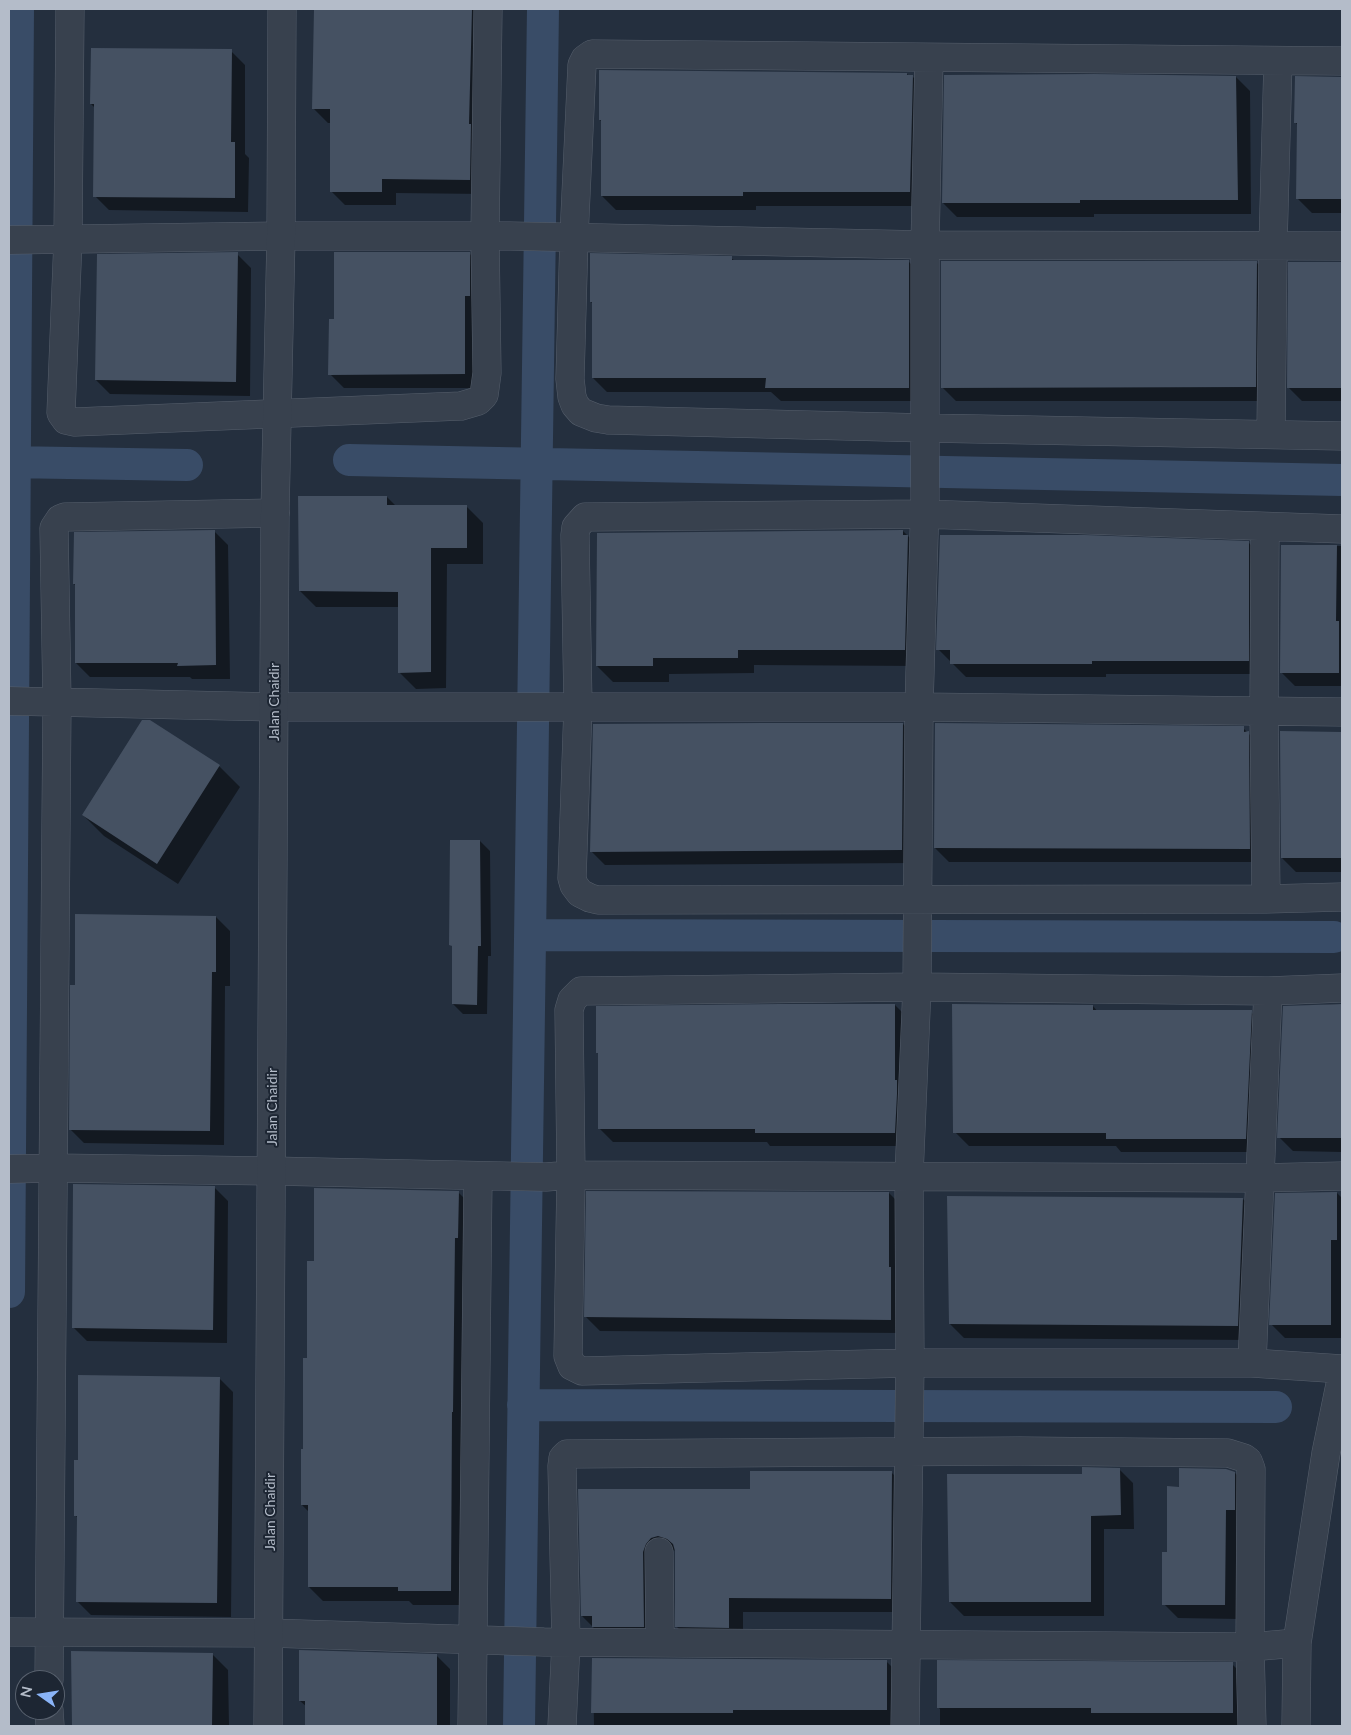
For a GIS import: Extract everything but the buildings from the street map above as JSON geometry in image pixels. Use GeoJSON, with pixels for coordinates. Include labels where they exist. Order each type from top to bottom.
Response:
{"type":"FeatureCollection","features":[{"type":"Feature","properties":{"kind":"street"},"geometry":{"type":"LineString","coordinates":[[70,9],[62,240],[61,413],[66,420],[75,422],[461,406],[478,401],[484,395],[486,388],[498,236],[488,9]]}},
{"type":"Feature","properties":{"kind":"street","name":"Jalan Chaidir"},"geometry":{"type":"LineString","coordinates":[[268,1726],[274,707],[281,236],[282,9]]}},
{"type":"Feature","properties":{"kind":"street"},"geometry":{"type":"LineString","coordinates":[[1342,61],[590,55],[582,65],[565,237],[572,397],[575,405],[581,412],[596,418],[926,436],[1272,434],[1342,436]]}},
{"type":"Feature","properties":{"kind":"street"},"geometry":{"type":"LineString","coordinates":[[905,1726],[910,1373],[909,1176],[917,980],[919,707],[926,436],[925,245],[929,58]]}},
{"type":"Feature","properties":{"kind":"street"},"geometry":{"type":"LineString","coordinates":[[1272,434],[1273,246],[1278,61]]}},
{"type":"Feature","properties":{"kind":"street"},"geometry":{"type":"LineString","coordinates":[[9,240],[281,236],[498,236],[925,245],[1342,246]]}},
{"type":"Feature","properties":{"kind":"street"},"geometry":{"type":"LineString","coordinates":[[45,1670],[29,1632],[33,701],[53,532],[60,519],[65,517],[276,500]]}},
{"type":"Feature","properties":{"kind":"street"},"geometry":{"type":"LineString","coordinates":[[1342,530],[1265,528],[925,507],[585,517],[576,527],[574,535],[567,706],[572,878],[574,885],[580,893],[598,900],[918,906],[1342,897]]}},
{"type":"Feature","properties":{"kind":"street"},"geometry":{"type":"LineString","coordinates":[[1265,528],[1266,899]]}},
{"type":"Feature","properties":{"kind":"street"},"geometry":{"type":"LineString","coordinates":[[33,701],[274,707],[919,707],[1342,712]]}},
{"type":"Feature","properties":{"kind":"street"},"geometry":{"type":"LineString","coordinates":[[1342,988],[1268,991],[917,980],[581,991],[572,1000],[569,1010],[559,1176],[568,1356],[572,1366],[582,1372],[910,1373],[1252,1363],[1342,1370]]}},
{"type":"Feature","properties":{"kind":"street"},"geometry":{"type":"LineString","coordinates":[[1252,1363],[1268,991]]}},
{"type":"Feature","properties":{"kind":"street"},"geometry":{"type":"LineString","coordinates":[[32,1169],[272,1170],[486,1176],[1259,1178],[1342,1176]]}},
{"type":"Feature","properties":{"kind":"street"},"geometry":{"type":"LineString","coordinates":[[472,1726],[483,1639],[486,1176]]}},
{"type":"Feature","properties":{"kind":"street"},"geometry":{"type":"LineString","coordinates":[[1252,1726],[1326,1453],[1342,1375]]}},
{"type":"Feature","properties":{"kind":"street"},"geometry":{"type":"LineString","coordinates":[[562,1726],[555,1642],[562,1466],[563,1458],[567,1454],[908,1444],[1020,1451],[1228,1453],[1244,1458],[1248,1461],[1251,1469],[1273,1645],[1296,1726]]}},
{"type":"Feature","properties":{"kind":"street"},"geometry":{"type":"LineString","coordinates":[[659,1552],[660,1642]]}},
{"type":"Feature","properties":{"kind":"street"},"geometry":{"type":"LineString","coordinates":[[29,1632],[269,1633],[555,1642],[906,1645],[1273,1645]]}},
{"type":"Feature","properties":{"kind":"waterway"},"geometry":{"type":"LineString","coordinates":[[9,1292],[18,9]]}},
{"type":"Feature","properties":{"kind":"waterway"},"geometry":{"type":"LineString","coordinates":[[519,1726],[543,9]]}},
{"type":"Feature","properties":{"kind":"waterway"},"geometry":{"type":"LineString","coordinates":[[349,460],[1342,480]]}},
{"type":"Feature","properties":{"kind":"waterway"},"geometry":{"type":"LineString","coordinates":[[9,462],[187,465]]}},
{"type":"Feature","properties":{"kind":"waterway"},"geometry":{"type":"LineString","coordinates":[[530,935],[1334,937]]}},
{"type":"Feature","properties":{"kind":"waterway"},"geometry":{"type":"LineString","coordinates":[[523,1405],[1276,1407]]}}]}
